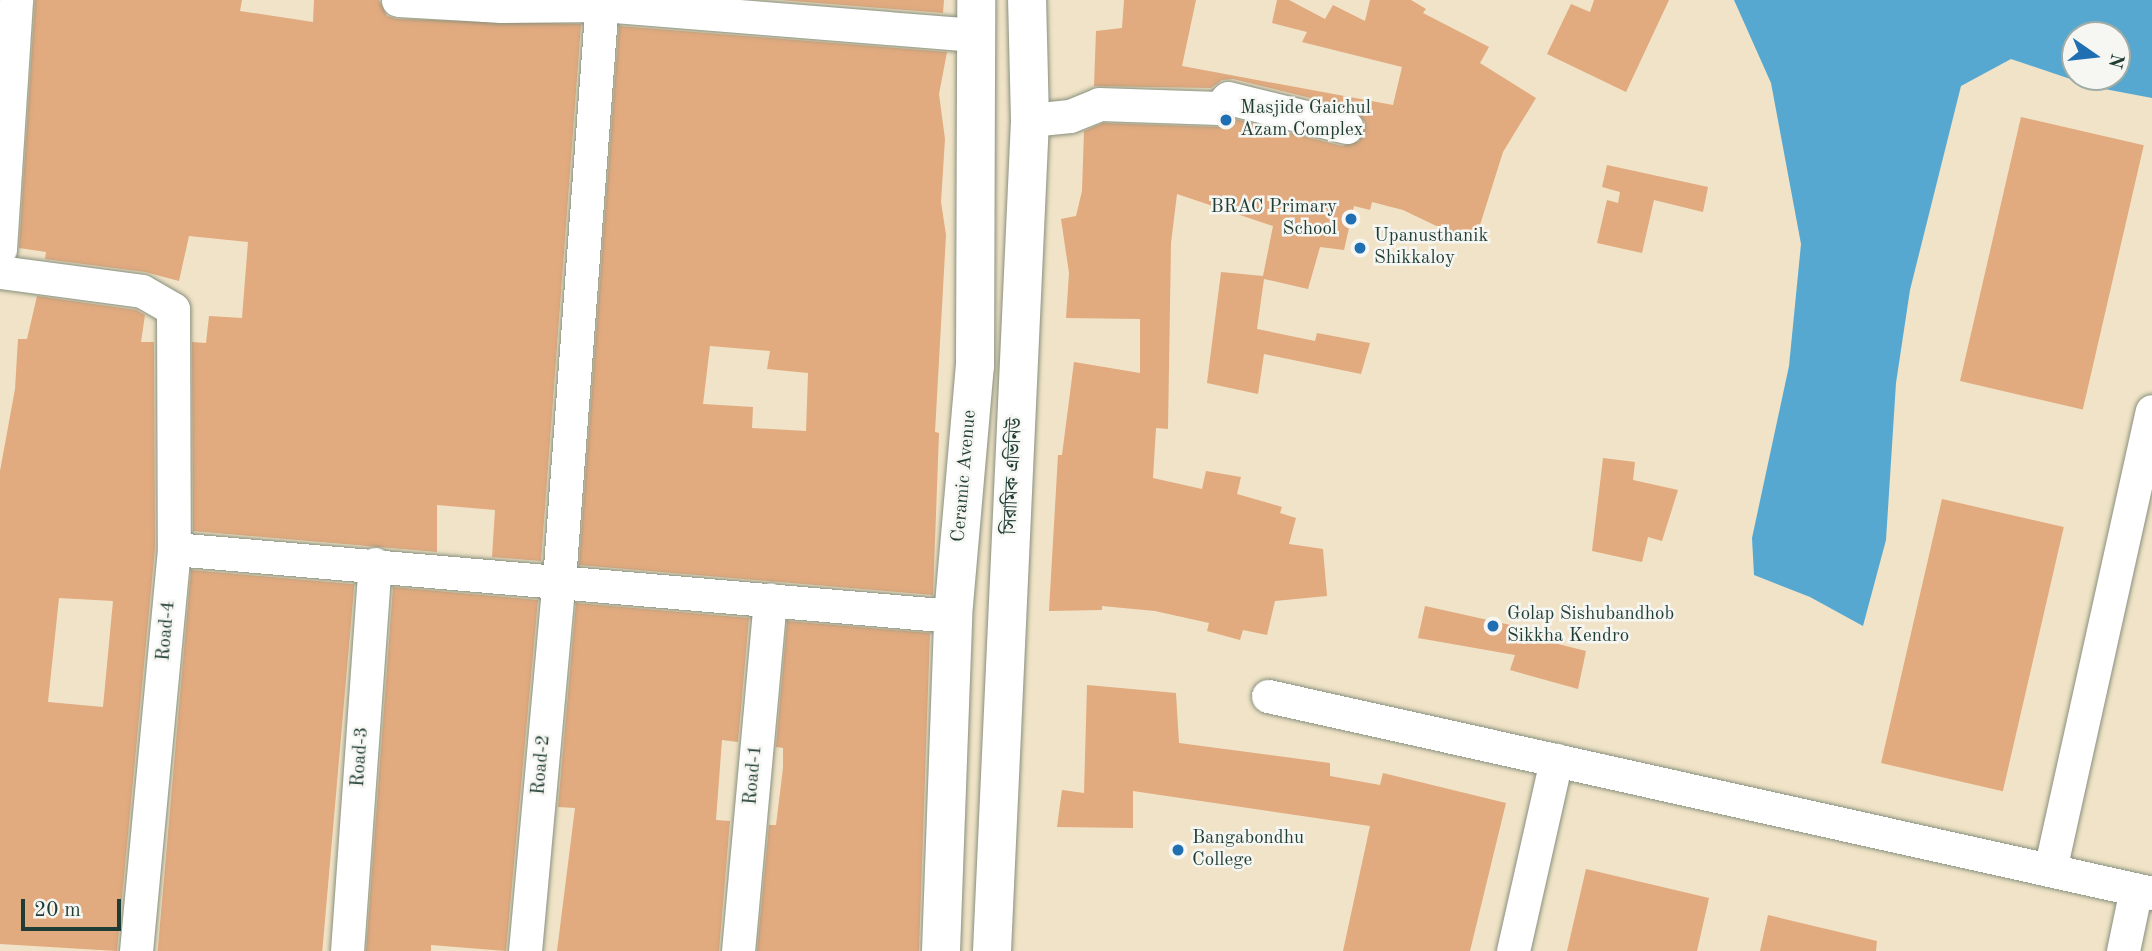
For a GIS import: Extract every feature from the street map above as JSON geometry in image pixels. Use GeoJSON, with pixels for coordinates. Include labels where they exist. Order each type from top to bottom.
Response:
{"type":"FeatureCollection","features":[{"type":"Feature","properties":{"kind":"main road","name":"সিরামিক এভিনিউ"},"geometry":{"type":"LineString","coordinates":[[992,951],[1030,120],[1027,0]]}},
{"type":"Feature","properties":{"kind":"main road","name":"Ceramic Avenue"},"geometry":{"type":"LineString","coordinates":[[941,951],[953,616],[975,366],[975,17]]}},
{"type":"Feature","properties":{"kind":"street"},"geometry":{"type":"LineString","coordinates":[[0,249],[16,0]]}},
{"type":"Feature","properties":{"kind":"street"},"geometry":{"type":"LineString","coordinates":[[398,0],[602,3],[975,17]]}},
{"type":"Feature","properties":{"kind":"street","name":"Road-2"},"geometry":{"type":"LineString","coordinates":[[525,951],[559,580],[602,3]]}},
{"type":"Feature","properties":{"kind":"street"},"geometry":{"type":"LineString","coordinates":[[1030,120],[1070,116],[1099,104],[1219,108],[1228,98],[1346,127]]}},
{"type":"Feature","properties":{"kind":"street","name":"Road-4"},"geometry":{"type":"LineString","coordinates":[[0,272],[142,291],[173,309],[174,549],[136,951]]}},
{"type":"Feature","properties":{"kind":"street"},"geometry":{"type":"LineString","coordinates":[[2050,870],[2145,475],[2152,411]]}},
{"type":"Feature","properties":{"kind":"street"},"geometry":{"type":"LineString","coordinates":[[174,549],[375,564],[953,616]]}},
{"type":"Feature","properties":{"kind":"street","name":"Road-3"},"geometry":{"type":"LineString","coordinates":[[347,951],[375,564]]}},
{"type":"Feature","properties":{"kind":"street","name":"Road-1"},"geometry":{"type":"LineString","coordinates":[[738,951],[770,599]]}},
{"type":"Feature","properties":{"kind":"street"},"geometry":{"type":"LineString","coordinates":[[1268,696],[2144,891],[2123,951]]}},
{"type":"Feature","properties":{"kind":"street"},"geometry":{"type":"LineString","coordinates":[[1513,951],[1556,760]]}},
{"type":"Feature","properties":{"kind":"water"},"geometry":{"type":"Polygon","coordinates":[[[1734,0],[2152,0],[2152,98],[2115,91],[2131,91],[2131,21],[2061,21],[2061,76],[2011,59],[1961,86],[1910,290],[1896,383],[1886,540],[1863,626],[1810,597],[1754,575],[1752,538],[1789,366],[1801,244],[1771,83],[1734,0]]]}},
{"type":"Feature","properties":{"kind":"building"},"geometry":{"type":"Polygon","coordinates":[[[35,0],[242,0],[240,11],[313,22],[314,0],[379,0],[387,16],[397,19],[581,24],[541,561],[492,557],[495,510],[437,505],[437,552],[193,531],[192,342],[206,343],[209,316],[242,318],[248,242],[189,236],[179,281],[145,272],[45,259],[46,252],[19,248],[35,0]]]}},
{"type":"Feature","properties":{"kind":"building"},"geometry":{"type":"Polygon","coordinates":[[[780,0],[944,0],[943,13],[780,0]]]}},
{"type":"Feature","properties":{"kind":"building"},"geometry":{"type":"Polygon","coordinates":[[[1124,0],[1196,0],[1182,66],[1393,105],[1402,67],[1302,42],[1307,32],[1272,23],[1277,0],[1289,0],[1325,19],[1333,5],[1365,21],[1370,0],[1411,0],[1426,9],[1423,13],[1489,47],[1480,63],[1536,98],[1503,152],[1474,244],[1403,210],[1372,202],[1370,210],[1354,206],[1344,250],[1320,247],[1308,289],[1264,279],[1257,329],[1315,341],[1317,333],[1370,343],[1361,374],[1264,354],[1258,394],[1207,383],[1221,272],[1263,276],[1273,226],[1177,194],[1171,243],[1168,429],[1156,428],[1153,478],[1202,489],[1206,471],[1241,477],[1237,494],[1282,507],[1280,513],[1296,518],[1289,544],[1323,549],[1327,596],[1275,601],[1267,635],[1243,630],[1240,640],[1207,631],[1209,623],[1155,611],[1102,606],[1102,610],[1049,611],[1058,455],[1062,455],[1074,362],[1140,373],[1140,319],[1066,318],[1069,273],[1061,219],[1076,216],[1082,191],[1084,131],[1103,123],[1218,127],[1235,119],[1342,146],[1359,141],[1365,122],[1351,108],[1233,79],[1222,80],[1211,88],[1094,86],[1096,31],[1122,28],[1124,0]]]}},
{"type":"Feature","properties":{"kind":"building"},"geometry":{"type":"Polygon","coordinates":[[[1594,0],[1669,0],[1626,92],[1547,54],[1571,4],[1590,12],[1594,0]]]}},
{"type":"Feature","properties":{"kind":"building"},"geometry":{"type":"Polygon","coordinates":[[[619,26],[947,52],[939,94],[945,139],[941,202],[946,235],[935,432],[939,433],[933,595],[579,565],[619,26]],[[710,346],[703,404],[753,407],[752,428],[806,431],[808,373],[767,369],[770,351],[710,346]]]}},
{"type":"Feature","properties":{"kind":"building"},"geometry":{"type":"Polygon","coordinates":[[[2021,117],[2144,145],[2083,409],[1960,381],[2021,117]]]}},
{"type":"Feature","properties":{"kind":"building"},"geometry":{"type":"Polygon","coordinates":[[[1607,165],[1708,187],[1703,212],[1654,200],[1642,253],[1597,243],[1607,200],[1618,203],[1620,192],[1602,187],[1607,165]]]}},
{"type":"Feature","properties":{"kind":"building"},"geometry":{"type":"Polygon","coordinates":[[[37,296],[136,310],[145,315],[141,342],[154,342],[155,548],[117,951],[0,944],[0,471],[15,389],[18,339],[27,339],[37,296]],[[59,598],[48,702],[103,707],[113,601],[59,598]]]}},
{"type":"Feature","properties":{"kind":"building"},"geometry":{"type":"Polygon","coordinates":[[[1603,458],[1635,462],[1633,480],[1678,490],[1662,541],[1648,537],[1642,562],[1592,551],[1603,458]]]}},
{"type":"Feature","properties":{"kind":"building"},"geometry":{"type":"Polygon","coordinates":[[[1942,499],[2064,527],[2003,791],[1881,763],[1942,499]]]}},
{"type":"Feature","properties":{"kind":"building"},"geometry":{"type":"Polygon","coordinates":[[[191,570],[354,584],[322,951],[158,951],[191,570]]]}},
{"type":"Feature","properties":{"kind":"building"},"geometry":{"type":"Polygon","coordinates":[[[393,587],[538,600],[506,951],[431,945],[431,951],[366,951],[393,587]]]}},
{"type":"Feature","properties":{"kind":"building"},"geometry":{"type":"Polygon","coordinates":[[[576,603],[749,618],[738,742],[722,740],[716,820],[730,821],[719,951],[557,951],[575,808],[558,807],[576,603]]]}},
{"type":"Feature","properties":{"kind":"building"},"geometry":{"type":"Polygon","coordinates":[[[1425,606],[1551,634],[1550,642],[1586,651],[1578,689],[1510,670],[1515,655],[1418,638],[1425,606]]]}},
{"type":"Feature","properties":{"kind":"building"},"geometry":{"type":"Polygon","coordinates":[[[787,621],[930,633],[919,951],[757,951],[769,825],[776,825],[783,768],[783,748],[776,747],[787,621]]]}},
{"type":"Feature","properties":{"kind":"building"},"geometry":{"type":"Polygon","coordinates":[[[1087,685],[1176,693],[1179,743],[1330,763],[1330,776],[1380,785],[1383,773],[1506,803],[1470,951],[1343,951],[1370,826],[1133,791],[1133,828],[1057,827],[1062,790],[1084,793],[1087,685]]]}},
{"type":"Feature","properties":{"kind":"building"},"geometry":{"type":"Polygon","coordinates":[[[1586,869],[1709,898],[1697,951],[1567,951],[1586,869]]]}},
{"type":"Feature","properties":{"kind":"building"},"geometry":{"type":"Polygon","coordinates":[[[1768,915],[1877,941],[1876,951],[1760,951],[1768,915]]]}},
{"type":"Feature","properties":{"kind":"place","name":"Masjide Gaichul Azam Complex"},"geometry":{"type":"Point","coordinates":[1226,120]}},
{"type":"Feature","properties":{"kind":"place","name":"BRAC Primary School"},"geometry":{"type":"Point","coordinates":[1351,219]}},
{"type":"Feature","properties":{"kind":"place","name":"Upanusthanik Shikkaloy"},"geometry":{"type":"Point","coordinates":[1360,248]}},
{"type":"Feature","properties":{"kind":"place","name":"Golap Sishubandhob Sikkha Kendro"},"geometry":{"type":"Point","coordinates":[1493,626]}},
{"type":"Feature","properties":{"kind":"place","name":"Bangabondhu College"},"geometry":{"type":"Point","coordinates":[1178,850]}}]}
